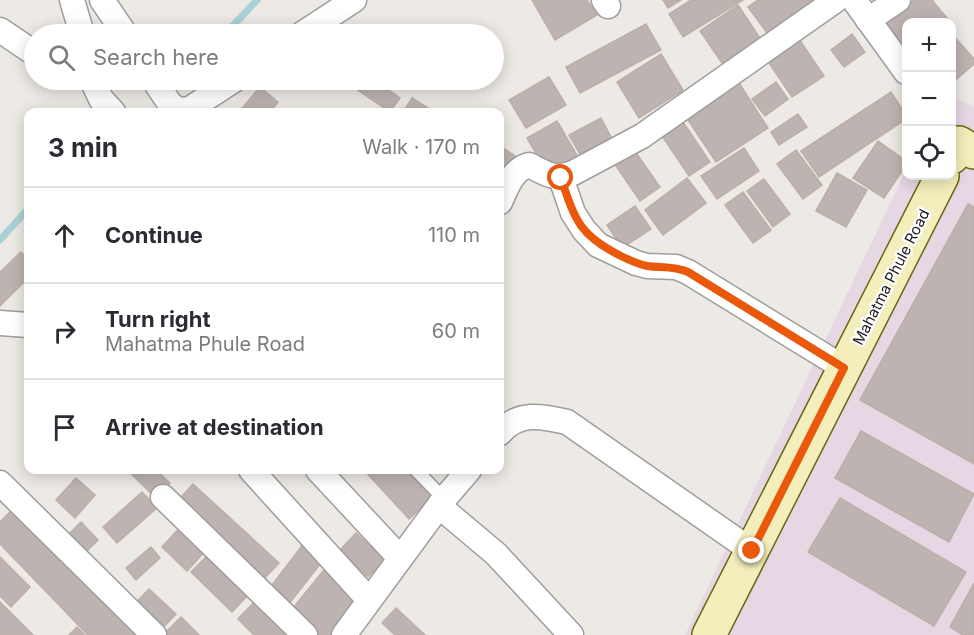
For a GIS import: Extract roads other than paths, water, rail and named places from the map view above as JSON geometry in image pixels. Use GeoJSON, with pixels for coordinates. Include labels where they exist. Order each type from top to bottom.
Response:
{"type":"FeatureCollection","features":[{"type":"Feature","properties":{"kind":"street"},"geometry":{"type":"LineString","coordinates":[[72,0],[79,24]]}},
{"type":"Feature","properties":{"kind":"street"},"geometry":{"type":"LineString","coordinates":[[102,0],[118,24]]}},
{"type":"Feature","properties":{"kind":"street"},"geometry":{"type":"LineString","coordinates":[[317,24],[354,0]]}},
{"type":"Feature","properties":{"kind":"street"},"geometry":{"type":"LineString","coordinates":[[504,194],[513,175],[523,167],[529,165],[553,177],[561,178],[642,136],[836,0]]}},
{"type":"Feature","properties":{"kind":"street"},"geometry":{"type":"LineString","coordinates":[[854,0],[902,67]]}},
{"type":"Feature","properties":{"kind":"street"},"geometry":{"type":"LineString","coordinates":[[868,20],[898,0]]}},
{"type":"Feature","properties":{"kind":"street"},"geometry":{"type":"LineString","coordinates":[[0,30],[24,46]]}},
{"type":"Feature","properties":{"kind":"street"},"geometry":{"type":"LineString","coordinates":[[161,90],[176,108]]}},
{"type":"Feature","properties":{"kind":"street"},"geometry":{"type":"LineString","coordinates":[[191,108],[219,90]]}},
{"type":"Feature","properties":{"kind":"street"},"geometry":{"type":"LineString","coordinates":[[561,178],[573,213],[598,245],[636,263],[647,266],[676,267],[688,272],[844,368]]}},
{"type":"Feature","properties":{"kind":"street","name":"Mahatma Phule Road"},"geometry":{"type":"LineString","coordinates":[[709,635],[940,180]]}},
{"type":"Feature","properties":{"kind":"street"},"geometry":{"type":"LineString","coordinates":[[0,323],[24,324]]}},
{"type":"Feature","properties":{"kind":"street"},"geometry":{"type":"LineString","coordinates":[[504,426],[519,419],[539,416],[567,422],[752,551]]}},
{"type":"Feature","properties":{"kind":"street"},"geometry":{"type":"LineString","coordinates":[[255,474],[369,600]]}},
{"type":"Feature","properties":{"kind":"street"},"geometry":{"type":"LineString","coordinates":[[322,474],[400,558]]}},
{"type":"Feature","properties":{"kind":"street"},"geometry":{"type":"LineString","coordinates":[[344,635],[442,502],[466,474]]}},
{"type":"Feature","properties":{"kind":"street"},"geometry":{"type":"LineString","coordinates":[[0,483],[154,635]]}},
{"type":"Feature","properties":{"kind":"street"},"geometry":{"type":"LineString","coordinates":[[163,497],[305,635]]}},
{"type":"Feature","properties":{"kind":"street"},"geometry":{"type":"LineString","coordinates":[[442,502],[496,554],[571,635]]}},
{"type":"Feature","properties":{"kind":"lane"},"geometry":{"type":"LineString","coordinates":[[419,474],[442,502]]}},
{"type":"Feature","properties":{"kind":"waterway"},"geometry":{"type":"LineString","coordinates":[[234,24],[257,0]]}},
{"type":"Feature","properties":{"kind":"waterway"},"geometry":{"type":"LineString","coordinates":[[0,240],[24,213]]}}]}
